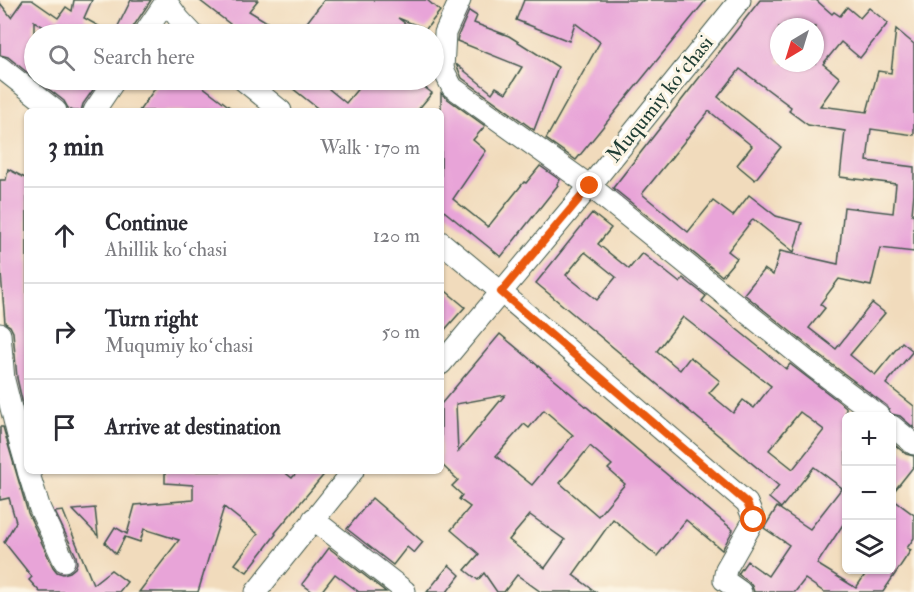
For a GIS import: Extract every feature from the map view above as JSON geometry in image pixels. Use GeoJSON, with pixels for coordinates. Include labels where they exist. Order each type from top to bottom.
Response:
{"type":"FeatureCollection","features":[{"type":"Feature","properties":{"kind":"street"},"geometry":{"type":"LineString","coordinates":[[444,45],[445,33],[460,0]]}},
{"type":"Feature","properties":{"kind":"street","name":"Muqumiy koʻchasi"},"geometry":{"type":"LineString","coordinates":[[444,360],[590,186],[740,0]]}},
{"type":"Feature","properties":{"kind":"street"},"geometry":{"type":"LineString","coordinates":[[151,24],[167,1],[182,24]]}},
{"type":"Feature","properties":{"kind":"street"},"geometry":{"type":"LineString","coordinates":[[0,67],[24,86]]}},
{"type":"Feature","properties":{"kind":"street"},"geometry":{"type":"LineString","coordinates":[[444,73],[452,87],[590,186],[873,412]]}},
{"type":"Feature","properties":{"kind":"street"},"geometry":{"type":"LineString","coordinates":[[29,90],[52,108]]}},
{"type":"Feature","properties":{"kind":"street"},"geometry":{"type":"LineString","coordinates":[[96,108],[108,90]]}},
{"type":"Feature","properties":{"kind":"street"},"geometry":{"type":"LineString","coordinates":[[255,90],[277,108]]}},
{"type":"Feature","properties":{"kind":"street"},"geometry":{"type":"LineString","coordinates":[[444,244],[747,503],[754,520],[726,569],[724,580],[741,592]]}},
{"type":"Feature","properties":{"kind":"street"},"geometry":{"type":"LineString","coordinates":[[0,334],[4,380],[24,457]]}},
{"type":"Feature","properties":{"kind":"street"},"geometry":{"type":"LineString","coordinates":[[896,430],[914,444]]}},
{"type":"Feature","properties":{"kind":"street"},"geometry":{"type":"LineString","coordinates":[[29,474],[40,509],[64,561]]}},
{"type":"Feature","properties":{"kind":"street"},"geometry":{"type":"LineString","coordinates":[[256,592],[350,474]]}},
{"type":"Feature","properties":{"kind":"street"},"geometry":{"type":"LineString","coordinates":[[313,519],[404,592]]}},
{"type":"Feature","properties":{"kind":"building"},"geometry":{"type":"Polygon","coordinates":[[[23,0],[32,0],[58,18],[66,7],[72,11],[74,0],[92,0],[84,18],[95,24],[39,24],[34,21],[34,24],[24,24],[24,70],[8,57],[0,55],[0,3],[11,17],[23,0]]]}},
{"type":"Feature","properties":{"kind":"building"},"geometry":{"type":"Polygon","coordinates":[[[131,0],[151,0],[135,24],[119,24],[131,0]]]}},
{"type":"Feature","properties":{"kind":"building"},"geometry":{"type":"Polygon","coordinates":[[[199,0],[258,0],[249,11],[267,22],[265,24],[230,24],[199,0]]]}},
{"type":"Feature","properties":{"kind":"building"},"geometry":{"type":"Polygon","coordinates":[[[324,0],[427,0],[440,11],[430,24],[413,24],[398,18],[406,24],[306,24],[324,0]]]}},
{"type":"Feature","properties":{"kind":"building"},"geometry":{"type":"Polygon","coordinates":[[[524,0],[706,0],[576,160],[546,139],[600,42],[575,23],[569,41],[516,20],[524,0]]]}},
{"type":"Feature","properties":{"kind":"building"},"geometry":{"type":"Polygon","coordinates":[[[760,0],[816,0],[832,14],[834,12],[840,16],[847,7],[860,18],[869,8],[888,23],[860,58],[841,42],[824,63],[824,18],[770,18],[770,72],[824,72],[824,65],[840,78],[820,106],[867,112],[878,71],[891,73],[896,29],[914,44],[914,135],[871,129],[867,161],[914,167],[912,214],[914,215],[914,252],[880,248],[871,286],[839,279],[820,304],[825,308],[809,328],[836,349],[872,303],[885,313],[850,355],[875,375],[902,342],[913,351],[886,384],[914,406],[914,428],[896,415],[896,412],[890,412],[887,406],[744,294],[764,269],[773,275],[780,251],[838,264],[844,207],[893,213],[896,184],[840,177],[845,131],[808,125],[789,111],[791,107],[740,69],[718,97],[781,147],[755,180],[737,165],[752,146],[709,111],[642,194],[688,232],[713,201],[733,216],[749,195],[776,216],[802,223],[794,252],[753,219],[728,251],[737,258],[722,276],[613,188],[760,0]]]}},
{"type":"Feature","properties":{"kind":"building"},"geometry":{"type":"Polygon","coordinates":[[[469,11],[477,16],[474,23],[509,36],[558,67],[534,130],[462,78],[456,64],[492,93],[496,87],[506,93],[522,67],[457,41],[469,11]]]}},
{"type":"Feature","properties":{"kind":"building"},"geometry":{"type":"Polygon","coordinates":[[[50,90],[93,90],[82,108],[68,108],[64,101],[50,90]]]}},
{"type":"Feature","properties":{"kind":"building"},"geometry":{"type":"Polygon","coordinates":[[[154,90],[207,90],[231,108],[141,108],[154,90]]]}},
{"type":"Feature","properties":{"kind":"building"},"geometry":{"type":"Polygon","coordinates":[[[295,90],[330,90],[346,103],[357,90],[428,90],[432,93],[420,108],[317,108],[295,90]]]}},
{"type":"Feature","properties":{"kind":"building"},"geometry":{"type":"Polygon","coordinates":[[[441,93],[485,126],[473,140],[486,151],[453,199],[488,227],[540,166],[560,180],[501,257],[444,211],[444,108],[441,108],[441,93]]]}},
{"type":"Feature","properties":{"kind":"building"},"geometry":{"type":"Polygon","coordinates":[[[8,169],[24,177],[24,409],[17,378],[13,332],[5,323],[0,262],[0,180],[6,180],[8,169]]]}},
{"type":"Feature","properties":{"kind":"building"},"geometry":{"type":"Polygon","coordinates":[[[592,213],[611,228],[598,244],[629,269],[642,253],[680,283],[683,278],[706,296],[702,301],[786,369],[790,364],[846,407],[846,412],[842,412],[842,488],[814,467],[781,508],[769,498],[779,486],[536,283],[592,213]],[[585,252],[566,275],[597,300],[616,277],[585,252]],[[683,317],[657,351],[680,370],[690,357],[720,381],[709,393],[733,413],[743,400],[754,408],[771,386],[683,317]],[[800,412],[769,450],[793,469],[824,430],[800,412]]]}},
{"type":"Feature","properties":{"kind":"building"},"geometry":{"type":"Polygon","coordinates":[[[444,290],[465,307],[444,331],[444,290]]]}},
{"type":"Feature","properties":{"kind":"building"},"geometry":{"type":"Polygon","coordinates":[[[500,334],[733,530],[722,550],[686,520],[657,556],[613,519],[573,575],[596,592],[541,592],[517,575],[504,592],[497,592],[484,573],[478,580],[465,570],[479,554],[451,530],[470,507],[459,499],[462,495],[452,486],[458,480],[444,467],[444,400],[500,334]],[[505,395],[456,404],[458,452],[505,395]],[[544,410],[529,428],[524,424],[496,456],[532,485],[573,435],[544,410]],[[590,446],[560,483],[598,516],[625,484],[608,469],[612,465],[590,446]],[[530,515],[509,540],[545,568],[565,540],[530,515]]]}},
{"type":"Feature","properties":{"kind":"building"},"geometry":{"type":"Polygon","coordinates":[[[0,427],[3,427],[28,513],[53,567],[57,572],[63,574],[70,572],[77,563],[76,556],[55,512],[63,511],[93,584],[111,570],[127,582],[119,592],[40,592],[29,580],[32,577],[4,542],[16,522],[9,498],[0,500],[0,427]]]}},
{"type":"Feature","properties":{"kind":"building"},"geometry":{"type":"Polygon","coordinates":[[[896,446],[906,454],[914,456],[914,466],[896,489],[896,446]]]}},
{"type":"Feature","properties":{"kind":"building"},"geometry":{"type":"Polygon","coordinates":[[[165,474],[287,474],[292,478],[295,474],[324,474],[275,533],[247,572],[235,564],[258,534],[224,507],[198,592],[139,592],[179,540],[144,529],[140,542],[125,537],[116,554],[105,543],[115,527],[127,534],[135,505],[193,500],[193,485],[165,483],[165,474]]]}},
{"type":"Feature","properties":{"kind":"building"},"geometry":{"type":"Polygon","coordinates":[[[842,488],[842,526],[817,564],[856,588],[865,574],[895,574],[883,592],[824,592],[805,579],[795,592],[754,592],[749,582],[738,574],[747,561],[768,576],[789,545],[764,528],[777,507],[810,529],[842,488]]]}},
{"type":"Feature","properties":{"kind":"building"},"geometry":{"type":"Polygon","coordinates":[[[372,498],[423,542],[414,553],[407,547],[393,565],[347,529],[372,498]]]}},
{"type":"Feature","properties":{"kind":"building"},"geometry":{"type":"Polygon","coordinates":[[[896,502],[914,515],[914,538],[907,548],[911,550],[896,572],[896,502]]]}},
{"type":"Feature","properties":{"kind":"building"},"geometry":{"type":"Polygon","coordinates":[[[95,508],[98,536],[73,510],[95,508]]]}},
{"type":"Feature","properties":{"kind":"building"},"geometry":{"type":"Polygon","coordinates":[[[329,548],[386,592],[359,592],[335,574],[321,592],[313,592],[302,584],[329,548]]]}},
{"type":"Feature","properties":{"kind":"building"},"geometry":{"type":"Polygon","coordinates":[[[449,565],[460,575],[447,592],[427,592],[449,565]]]}},
{"type":"Feature","properties":{"kind":"route"},"geometry":{"type":"LineString","coordinates":[[590,186],[501,292],[747,503],[754,520]]}}]}
